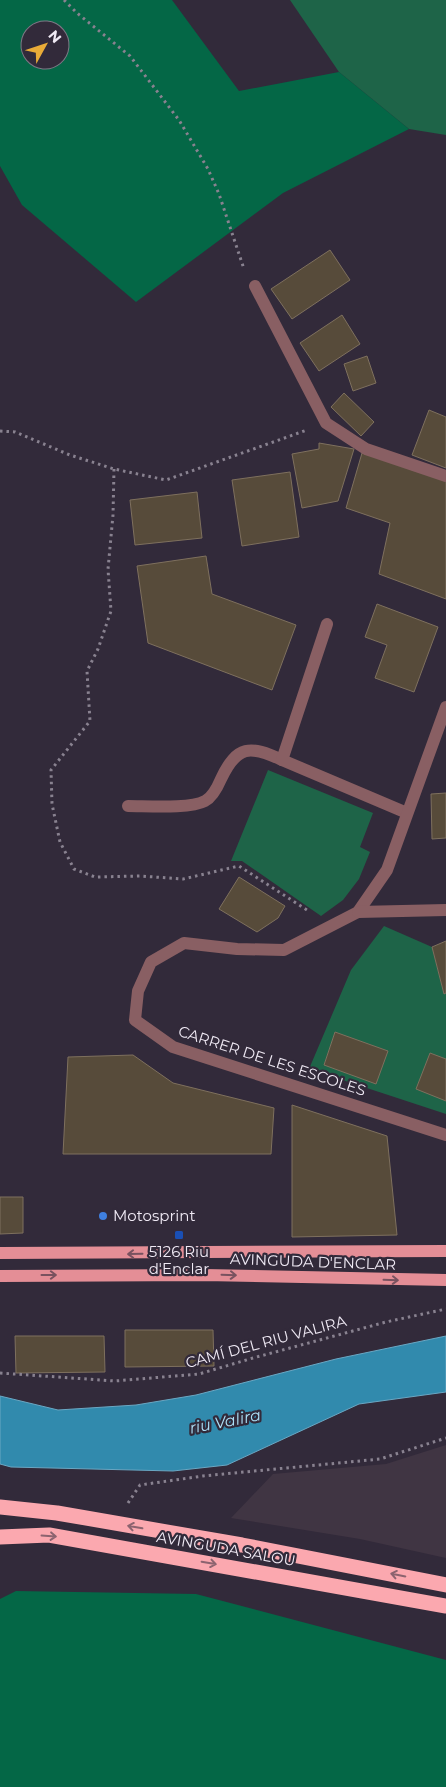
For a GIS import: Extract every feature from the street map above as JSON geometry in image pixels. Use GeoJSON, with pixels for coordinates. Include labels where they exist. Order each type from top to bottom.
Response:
{"type":"FeatureCollection","features":[{"type":"Feature","properties":{"kind":"highway"},"geometry":{"type":"LineString","coordinates":[[0,1507],[57,1513],[242,1545],[446,1585]]}},
{"type":"Feature","properties":{"kind":"highway","name":"AVINGUDA SALOU"},"geometry":{"type":"LineString","coordinates":[[0,1537],[49,1535],[446,1606]]}},
{"type":"Feature","properties":{"kind":"main road","name":"AVINGUDA D'ENCLAR"},"geometry":{"type":"LineString","coordinates":[[0,1253],[446,1251]]}},
{"type":"Feature","properties":{"kind":"main road","name":"AVINGUDA D'ENCLAR"},"geometry":{"type":"LineString","coordinates":[[0,1276],[205,1275],[446,1280]]}},
{"type":"Feature","properties":{"kind":"street"},"geometry":{"type":"LineString","coordinates":[[255,286],[326,423],[366,448],[446,476]]}},
{"type":"Feature","properties":{"kind":"street"},"geometry":{"type":"LineString","coordinates":[[282,760],[327,624]]}},
{"type":"Feature","properties":{"kind":"street","name":"CARRER DE LES ESCOLES"},"geometry":{"type":"LineString","coordinates":[[358,912],[387,870],[446,707]]}},
{"type":"Feature","properties":{"kind":"street"},"geometry":{"type":"LineString","coordinates":[[128,806],[191,805],[206,800],[216,789],[224,772],[235,756],[250,749],[266,752],[407,813]]}},
{"type":"Feature","properties":{"kind":"street","name":"CARRER DE LES ESCOLES"},"geometry":{"type":"LineString","coordinates":[[446,910],[358,912],[284,950],[237,949],[184,943],[151,962],[138,991],[135,1020],[173,1047],[446,1135]]}},
{"type":"Feature","properties":{"kind":"path"},"geometry":{"type":"LineString","coordinates":[[64,0],[77,13],[130,56],[178,120],[208,169],[220,194],[241,263],[255,286]]}},
{"type":"Feature","properties":{"kind":"path"},"geometry":{"type":"LineString","coordinates":[[0,432],[15,432],[70,455],[114,470],[166,480],[326,423]]}},
{"type":"Feature","properties":{"kind":"path"},"geometry":{"type":"LineString","coordinates":[[114,470],[113,515],[108,569],[112,611],[98,649],[87,671],[90,721],[51,770],[52,804],[60,842],[74,869],[94,878],[140,876],[183,879],[239,866],[330,926]]}},
{"type":"Feature","properties":{"kind":"path","name":"CAMÍ DEL RIU VALIRA"},"geometry":{"type":"LineString","coordinates":[[0,1373],[115,1381],[199,1374],[376,1325],[446,1309]]}},
{"type":"Feature","properties":{"kind":"path"},"geometry":{"type":"LineString","coordinates":[[126,1507],[140,1485],[222,1474],[380,1459],[446,1438]]}},
{"type":"Feature","properties":{"kind":"shaded area"},"geometry":{"type":"Polygon","coordinates":[[[446,1445],[446,1558],[360,1539],[231,1518],[273,1474],[386,1464],[446,1445]]]}},
{"type":"Feature","properties":{"kind":"green space"},"geometry":{"type":"Polygon","coordinates":[[[0,0],[172,0],[239,91],[339,72],[409,129],[283,193],[136,302],[22,205],[0,166],[0,0]]]}},
{"type":"Feature","properties":{"kind":"green space"},"geometry":{"type":"Polygon","coordinates":[[[290,0],[446,0],[446,135],[409,129],[339,72],[290,0]]]}},
{"type":"Feature","properties":{"kind":"green space"},"geometry":{"type":"Polygon","coordinates":[[[268,770],[373,813],[360,847],[370,852],[359,879],[343,900],[321,916],[242,861],[231,861],[268,770]]]}},
{"type":"Feature","properties":{"kind":"green space"},"geometry":{"type":"Polygon","coordinates":[[[384,926],[432,947],[444,994],[446,993],[446,1114],[309,1069],[351,970],[384,926]]]}},
{"type":"Feature","properties":{"kind":"green space"},"geometry":{"type":"Polygon","coordinates":[[[16,1591],[196,1594],[446,1660],[446,1787],[0,1787],[0,1599],[16,1591]]]}},
{"type":"Feature","properties":{"kind":"water","name":"riu Valira"},"geometry":{"type":"Polygon","coordinates":[[[446,1336],[446,1392],[359,1404],[227,1465],[173,1471],[11,1467],[0,1464],[0,1396],[58,1410],[136,1405],[196,1395],[336,1359],[446,1336]]]}},
{"type":"Feature","properties":{"kind":"building"},"geometry":{"type":"Polygon","coordinates":[[[330,250],[350,280],[292,319],[271,289],[330,250]]]}},
{"type":"Feature","properties":{"kind":"building"},"geometry":{"type":"Polygon","coordinates":[[[342,315],[360,344],[319,371],[300,343],[342,315]]]}},
{"type":"Feature","properties":{"kind":"building"},"geometry":{"type":"Polygon","coordinates":[[[367,356],[376,383],[353,391],[344,364],[367,356]]]}},
{"type":"Feature","properties":{"kind":"building"},"geometry":{"type":"Polygon","coordinates":[[[344,393],[374,422],[361,436],[331,407],[344,393]]]}},
{"type":"Feature","properties":{"kind":"building"},"geometry":{"type":"Polygon","coordinates":[[[429,410],[446,417],[446,468],[412,455],[429,410]]]}},
{"type":"Feature","properties":{"kind":"building"},"geometry":{"type":"Polygon","coordinates":[[[319,443],[354,449],[338,501],[302,508],[292,454],[319,449],[319,443]]]}},
{"type":"Feature","properties":{"kind":"building"},"geometry":{"type":"Polygon","coordinates":[[[362,453],[446,479],[446,599],[379,574],[390,523],[346,508],[362,453]]]}},
{"type":"Feature","properties":{"kind":"building"},"geometry":{"type":"Polygon","coordinates":[[[290,472],[299,537],[242,546],[232,480],[290,472]]]}},
{"type":"Feature","properties":{"kind":"building"},"geometry":{"type":"Polygon","coordinates":[[[197,492],[202,538],[135,545],[130,500],[197,492]]]}},
{"type":"Feature","properties":{"kind":"building"},"geometry":{"type":"Polygon","coordinates":[[[206,556],[212,594],[296,625],[272,690],[148,643],[137,566],[206,556]]]}},
{"type":"Feature","properties":{"kind":"building"},"geometry":{"type":"Polygon","coordinates":[[[377,604],[438,627],[414,692],[375,678],[387,645],[365,637],[377,604]]]}},
{"type":"Feature","properties":{"kind":"building"},"geometry":{"type":"Polygon","coordinates":[[[446,793],[446,838],[432,839],[431,794],[446,793]]]}},
{"type":"Feature","properties":{"kind":"building"},"geometry":{"type":"Polygon","coordinates":[[[239,877],[285,906],[278,918],[257,932],[219,909],[239,877]]]}},
{"type":"Feature","properties":{"kind":"building"},"geometry":{"type":"Polygon","coordinates":[[[446,941],[446,993],[444,994],[432,947],[446,941]]]}},
{"type":"Feature","properties":{"kind":"building"},"geometry":{"type":"Polygon","coordinates":[[[335,1032],[388,1051],[376,1084],[324,1065],[335,1032]]]}},
{"type":"Feature","properties":{"kind":"building"},"geometry":{"type":"Polygon","coordinates":[[[430,1053],[446,1059],[446,1101],[416,1089],[430,1053]]]}},
{"type":"Feature","properties":{"kind":"building"},"geometry":{"type":"Polygon","coordinates":[[[133,1055],[173,1083],[274,1108],[271,1154],[63,1154],[68,1057],[133,1055]]]}},
{"type":"Feature","properties":{"kind":"building"},"geometry":{"type":"Polygon","coordinates":[[[292,1105],[387,1136],[397,1235],[292,1237],[292,1105]]]}},
{"type":"Feature","properties":{"kind":"building"},"geometry":{"type":"Polygon","coordinates":[[[0,1197],[23,1197],[23,1233],[0,1234],[0,1197]]]}},
{"type":"Feature","properties":{"kind":"building"},"geometry":{"type":"Polygon","coordinates":[[[125,1330],[213,1330],[214,1366],[125,1367],[125,1330]]]}},
{"type":"Feature","properties":{"kind":"building"},"geometry":{"type":"Polygon","coordinates":[[[15,1336],[104,1336],[105,1372],[16,1373],[15,1336]]]}},
{"type":"Feature","properties":{"kind":"place","name":"Motosprint"},"geometry":{"type":"Point","coordinates":[103,1216]}},
{"type":"Feature","properties":{"kind":"place","name":"5126 Riu d'Enclar"},"geometry":{"type":"Point","coordinates":[179,1235]}}]}
